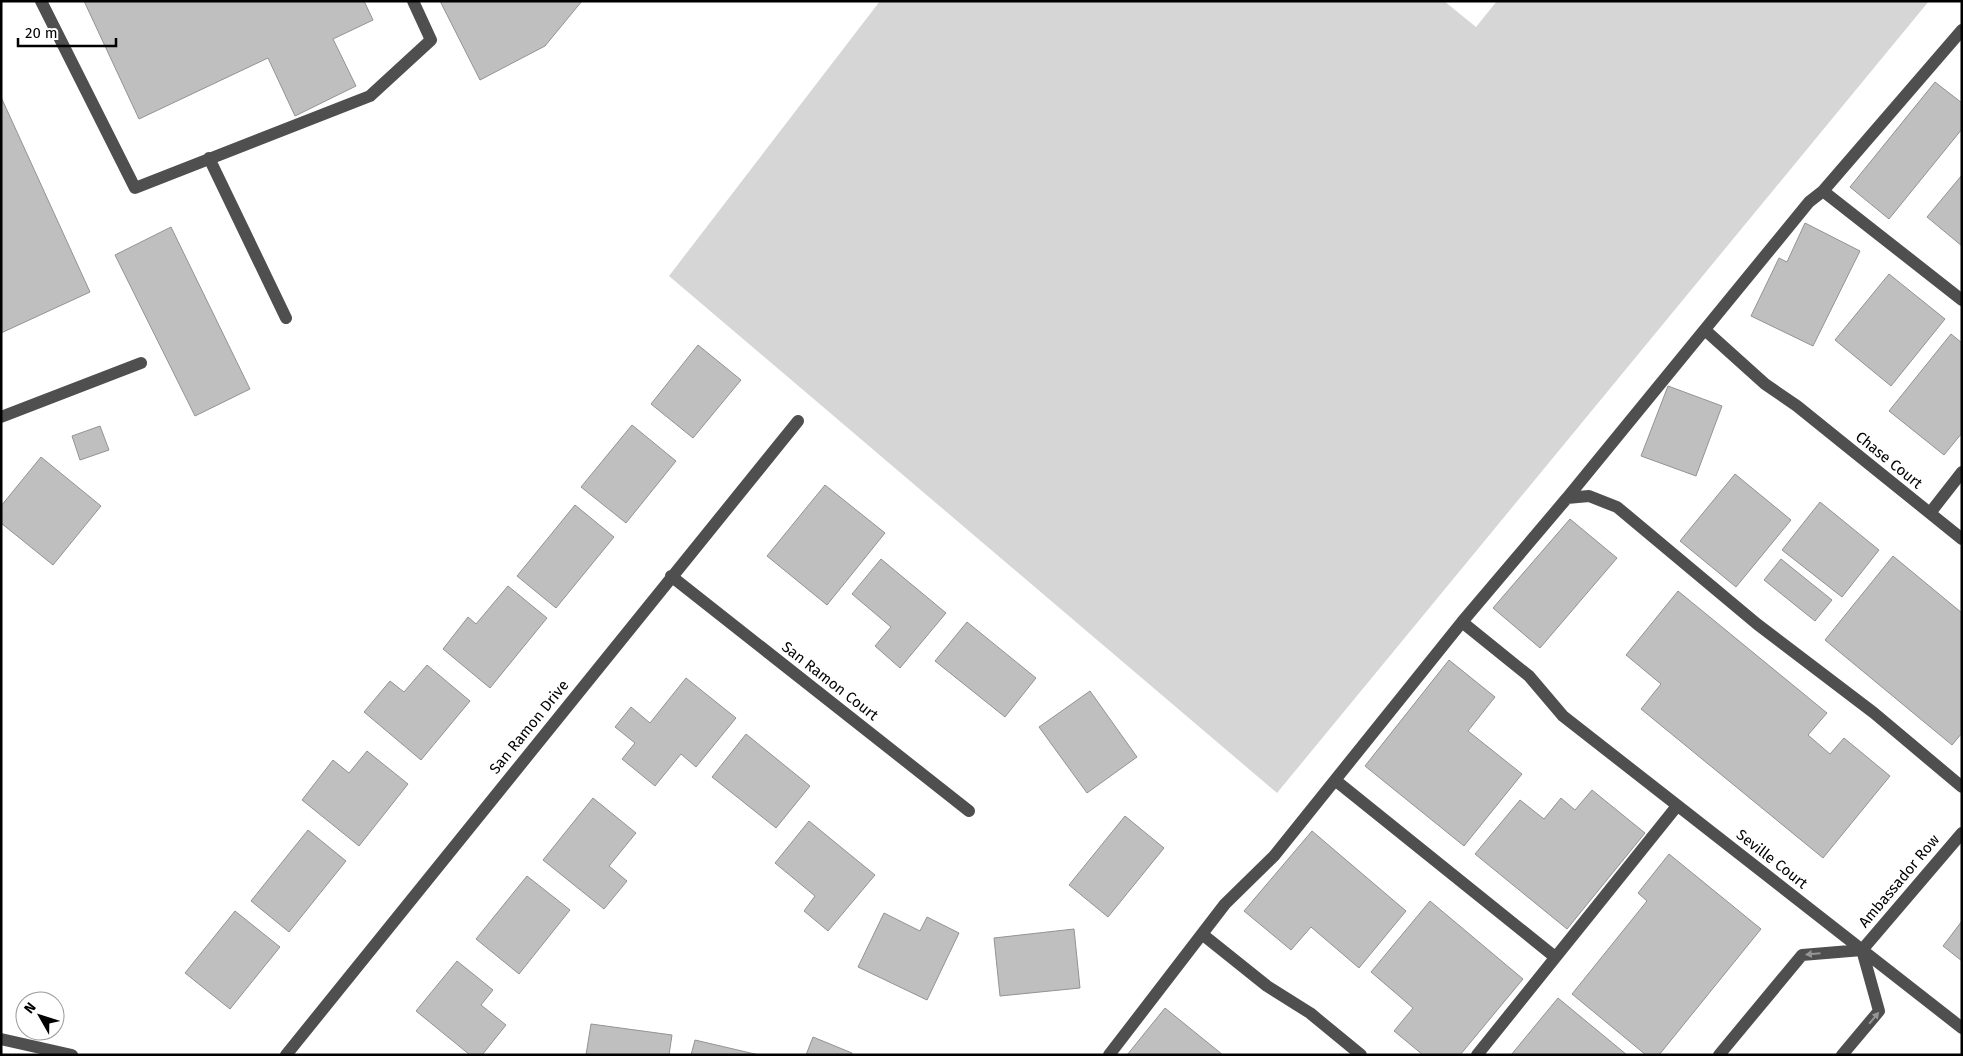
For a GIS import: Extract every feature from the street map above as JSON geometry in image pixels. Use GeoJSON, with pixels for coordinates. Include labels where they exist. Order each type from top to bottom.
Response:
{"type":"FeatureCollection","features":[{"type":"Feature","properties":{"kind":"street"},"geometry":{"type":"LineString","coordinates":[[41,1],[135,188],[370,96],[431,40],[413,1]]}},
{"type":"Feature","properties":{"kind":"street"},"geometry":{"type":"LineString","coordinates":[[1109,1055],[1226,904],[1274,856],[1462,622],[1567,498],[1809,202],[1822,191],[1962,30]]}},
{"type":"Feature","properties":{"kind":"street"},"geometry":{"type":"LineString","coordinates":[[209,158],[286,318]]}},
{"type":"Feature","properties":{"kind":"street"},"geometry":{"type":"LineString","coordinates":[[1822,191],[1962,300]]}},
{"type":"Feature","properties":{"kind":"street","name":"Chase Court"},"geometry":{"type":"LineString","coordinates":[[1705,330],[1765,384],[1797,406],[1962,539]]}},
{"type":"Feature","properties":{"kind":"street"},"geometry":{"type":"LineString","coordinates":[[1,417],[141,363]]}},
{"type":"Feature","properties":{"kind":"street","name":"San Ramon Drive"},"geometry":{"type":"LineString","coordinates":[[286,1055],[798,421]]}},
{"type":"Feature","properties":{"kind":"street"},"geometry":{"type":"LineString","coordinates":[[1930,513],[1962,472]]}},
{"type":"Feature","properties":{"kind":"street"},"geometry":{"type":"LineString","coordinates":[[1567,498],[1589,496],[1617,507],[1757,624],[1874,713],[1962,787]]}},
{"type":"Feature","properties":{"kind":"street","name":"San Ramon Court"},"geometry":{"type":"LineString","coordinates":[[672,576],[969,812]]}},
{"type":"Feature","properties":{"kind":"street","name":"Seville Court"},"geometry":{"type":"LineString","coordinates":[[1462,622],[1529,676],[1562,716],[1962,1028]]}},
{"type":"Feature","properties":{"kind":"street"},"geometry":{"type":"LineString","coordinates":[[1335,780],[1555,957]]}},
{"type":"Feature","properties":{"kind":"street"},"geometry":{"type":"LineString","coordinates":[[1476,1055],[1677,806]]}},
{"type":"Feature","properties":{"kind":"street","name":"Ambassador Row"},"geometry":{"type":"LineString","coordinates":[[1719,1055],[1802,955],[1862,950],[1962,833]]}},
{"type":"Feature","properties":{"kind":"street"},"geometry":{"type":"LineString","coordinates":[[1202,934],[1267,986],[1310,1013],[1361,1055]]}},
{"type":"Feature","properties":{"kind":"street","name":"Ambassador Row"},"geometry":{"type":"LineString","coordinates":[[1842,1055],[1879,1011],[1862,950]]}},
{"type":"Feature","properties":{"kind":"street"},"geometry":{"type":"LineString","coordinates":[[1,1039],[72,1055]]}},
{"type":"Feature","properties":{"kind":"shaded area"},"geometry":{"type":"Polygon","coordinates":[[[880,1],[1444,1],[1476,27],[1497,1],[1929,1],[1277,793],[669,276],[880,1]]]}},
{"type":"Feature","properties":{"kind":"building"},"geometry":{"type":"Polygon","coordinates":[[[84,1],[364,1],[373,20],[333,39],[356,86],[295,116],[268,58],[139,119],[84,1]]]}},
{"type":"Feature","properties":{"kind":"building"},"geometry":{"type":"Polygon","coordinates":[[[440,1],[582,1],[545,46],[480,80],[440,1]]]}},
{"type":"Feature","properties":{"kind":"building"},"geometry":{"type":"Polygon","coordinates":[[[1935,82],[1962,103],[1962,129],[1889,219],[1850,187],[1935,82]]]}},
{"type":"Feature","properties":{"kind":"building"},"geometry":{"type":"Polygon","coordinates":[[[1,97],[90,292],[1,333],[1,97]]]}},
{"type":"Feature","properties":{"kind":"building"},"geometry":{"type":"Polygon","coordinates":[[[1962,175],[1962,246],[1927,217],[1962,175]]]}},
{"type":"Feature","properties":{"kind":"building"},"geometry":{"type":"Polygon","coordinates":[[[1805,223],[1860,251],[1813,346],[1751,316],[1779,258],[1787,262],[1805,223]]]}},
{"type":"Feature","properties":{"kind":"building"},"geometry":{"type":"Polygon","coordinates":[[[171,227],[250,389],[195,416],[115,255],[171,227]]]}},
{"type":"Feature","properties":{"kind":"building"},"geometry":{"type":"Polygon","coordinates":[[[1889,274],[1945,319],[1891,386],[1835,340],[1889,274]]]}},
{"type":"Feature","properties":{"kind":"building"},"geometry":{"type":"Polygon","coordinates":[[[1951,334],[1962,343],[1962,433],[1944,455],[1889,411],[1951,334]]]}},
{"type":"Feature","properties":{"kind":"building"},"geometry":{"type":"Polygon","coordinates":[[[698,345],[741,380],[693,438],[651,404],[698,345]]]}},
{"type":"Feature","properties":{"kind":"building"},"geometry":{"type":"Polygon","coordinates":[[[1668,386],[1722,406],[1696,476],[1641,456],[1668,386]]]}},
{"type":"Feature","properties":{"kind":"building"},"geometry":{"type":"Polygon","coordinates":[[[632,425],[676,461],[626,523],[581,487],[632,425]]]}},
{"type":"Feature","properties":{"kind":"building"},"geometry":{"type":"Polygon","coordinates":[[[100,426],[109,450],[80,460],[72,436],[100,426]]]}},
{"type":"Feature","properties":{"kind":"building"},"geometry":{"type":"Polygon","coordinates":[[[41,457],[101,506],[53,565],[1,523],[1,506],[41,457]]]}},
{"type":"Feature","properties":{"kind":"building"},"geometry":{"type":"Polygon","coordinates":[[[1735,474],[1791,520],[1736,587],[1680,541],[1735,474]]]}},
{"type":"Feature","properties":{"kind":"building"},"geometry":{"type":"Polygon","coordinates":[[[825,485],[885,533],[827,605],[767,556],[825,485]]]}},
{"type":"Feature","properties":{"kind":"building"},"geometry":{"type":"Polygon","coordinates":[[[1820,502],[1879,550],[1842,597],[1782,550],[1820,502]]]}},
{"type":"Feature","properties":{"kind":"building"},"geometry":{"type":"Polygon","coordinates":[[[575,505],[614,537],[556,608],[517,576],[575,505]]]}},
{"type":"Feature","properties":{"kind":"building"},"geometry":{"type":"Polygon","coordinates":[[[1570,519],[1617,558],[1540,648],[1493,608],[1570,519]]]}},
{"type":"Feature","properties":{"kind":"building"},"geometry":{"type":"Polygon","coordinates":[[[1893,556],[1962,613],[1962,733],[1952,745],[1825,640],[1893,556]]]}},
{"type":"Feature","properties":{"kind":"building"},"geometry":{"type":"Polygon","coordinates":[[[881,559],[946,613],[900,668],[875,646],[891,627],[852,594],[881,559]]]}},
{"type":"Feature","properties":{"kind":"building"},"geometry":{"type":"Polygon","coordinates":[[[1781,559],[1832,600],[1815,621],[1764,580],[1781,559]]]}},
{"type":"Feature","properties":{"kind":"building"},"geometry":{"type":"Polygon","coordinates":[[[508,586],[547,618],[490,688],[443,649],[468,617],[476,624],[508,586]]]}},
{"type":"Feature","properties":{"kind":"building"},"geometry":{"type":"Polygon","coordinates":[[[1678,591],[1827,713],[1808,735],[1830,754],[1844,738],[1890,776],[1823,858],[1641,709],[1661,684],[1626,655],[1678,591]]]}},
{"type":"Feature","properties":{"kind":"building"},"geometry":{"type":"Polygon","coordinates":[[[967,622],[1036,678],[1005,717],[935,661],[967,622]]]}},
{"type":"Feature","properties":{"kind":"building"},"geometry":{"type":"Polygon","coordinates":[[[1449,660],[1495,697],[1468,731],[1522,774],[1464,846],[1365,766],[1449,660]]]}},
{"type":"Feature","properties":{"kind":"building"},"geometry":{"type":"Polygon","coordinates":[[[427,665],[470,701],[421,760],[364,712],[390,681],[404,692],[427,665]]]}},
{"type":"Feature","properties":{"kind":"building"},"geometry":{"type":"Polygon","coordinates":[[[686,678],[736,718],[696,767],[681,754],[655,786],[622,759],[635,743],[615,727],[631,707],[650,723],[686,678]]]}},
{"type":"Feature","properties":{"kind":"building"},"geometry":{"type":"Polygon","coordinates":[[[1090,691],[1137,757],[1087,793],[1039,727],[1090,691]]]}},
{"type":"Feature","properties":{"kind":"building"},"geometry":{"type":"Polygon","coordinates":[[[746,734],[810,786],[776,828],[712,777],[746,734]]]}},
{"type":"Feature","properties":{"kind":"building"},"geometry":{"type":"Polygon","coordinates":[[[367,751],[408,784],[359,846],[302,800],[333,760],[349,773],[367,751]]]}},
{"type":"Feature","properties":{"kind":"building"},"geometry":{"type":"Polygon","coordinates":[[[1592,790],[1645,833],[1567,929],[1475,854],[1520,800],[1544,819],[1561,798],[1575,810],[1592,790]]]}},
{"type":"Feature","properties":{"kind":"building"},"geometry":{"type":"Polygon","coordinates":[[[593,798],[636,833],[609,866],[627,881],[604,909],[543,860],[593,798]]]}},
{"type":"Feature","properties":{"kind":"building"},"geometry":{"type":"Polygon","coordinates":[[[1125,816],[1164,848],[1108,917],[1069,885],[1125,816]]]}},
{"type":"Feature","properties":{"kind":"building"},"geometry":{"type":"Polygon","coordinates":[[[809,821],[875,875],[828,931],[804,911],[815,896],[775,863],[809,821]]]}},
{"type":"Feature","properties":{"kind":"building"},"geometry":{"type":"Polygon","coordinates":[[[308,830],[346,861],[289,932],[251,901],[308,830]]]}},
{"type":"Feature","properties":{"kind":"building"},"geometry":{"type":"Polygon","coordinates":[[[1312,831],[1406,911],[1359,968],[1311,927],[1291,950],[1244,911],[1312,831]]]}},
{"type":"Feature","properties":{"kind":"building"},"geometry":{"type":"Polygon","coordinates":[[[1669,854],[1761,929],[1659,1055],[1646,1055],[1572,994],[1647,901],[1638,893],[1669,854]]]}},
{"type":"Feature","properties":{"kind":"building"},"geometry":{"type":"Polygon","coordinates":[[[527,876],[570,910],[519,974],[476,939],[527,876]]]}},
{"type":"Feature","properties":{"kind":"building"},"geometry":{"type":"Polygon","coordinates":[[[1430,901],[1523,979],[1460,1055],[1423,1055],[1394,1031],[1413,1008],[1371,972],[1430,901]]]}},
{"type":"Feature","properties":{"kind":"building"},"geometry":{"type":"Polygon","coordinates":[[[235,911],[280,947],[230,1009],[185,973],[235,911]]]}},
{"type":"Feature","properties":{"kind":"building"},"geometry":{"type":"Polygon","coordinates":[[[884,913],[920,931],[927,917],[959,933],[927,1000],[858,967],[884,913]]]}},
{"type":"Feature","properties":{"kind":"building"},"geometry":{"type":"Polygon","coordinates":[[[1962,921],[1962,961],[1943,946],[1962,921]]]}},
{"type":"Feature","properties":{"kind":"building"},"geometry":{"type":"Polygon","coordinates":[[[1074,929],[1080,988],[1000,996],[994,938],[1074,929]]]}},
{"type":"Feature","properties":{"kind":"building"},"geometry":{"type":"Polygon","coordinates":[[[457,961],[493,990],[481,1005],[506,1025],[482,1055],[470,1055],[416,1011],[457,961]]]}},
{"type":"Feature","properties":{"kind":"building"},"geometry":{"type":"Polygon","coordinates":[[[1558,998],[1627,1055],[1511,1055],[1558,998]]]}},
{"type":"Feature","properties":{"kind":"building"},"geometry":{"type":"Polygon","coordinates":[[[1165,1008],[1223,1055],[1127,1055],[1165,1008]]]}},
{"type":"Feature","properties":{"kind":"building"},"geometry":{"type":"Polygon","coordinates":[[[591,1024],[672,1035],[669,1055],[586,1055],[591,1024]]]}},
{"type":"Feature","properties":{"kind":"building"},"geometry":{"type":"Polygon","coordinates":[[[813,1037],[852,1053],[852,1055],[806,1055],[813,1037]]]}},
{"type":"Feature","properties":{"kind":"building"},"geometry":{"type":"Polygon","coordinates":[[[695,1040],[759,1055],[691,1055],[695,1040]]]}}]}
